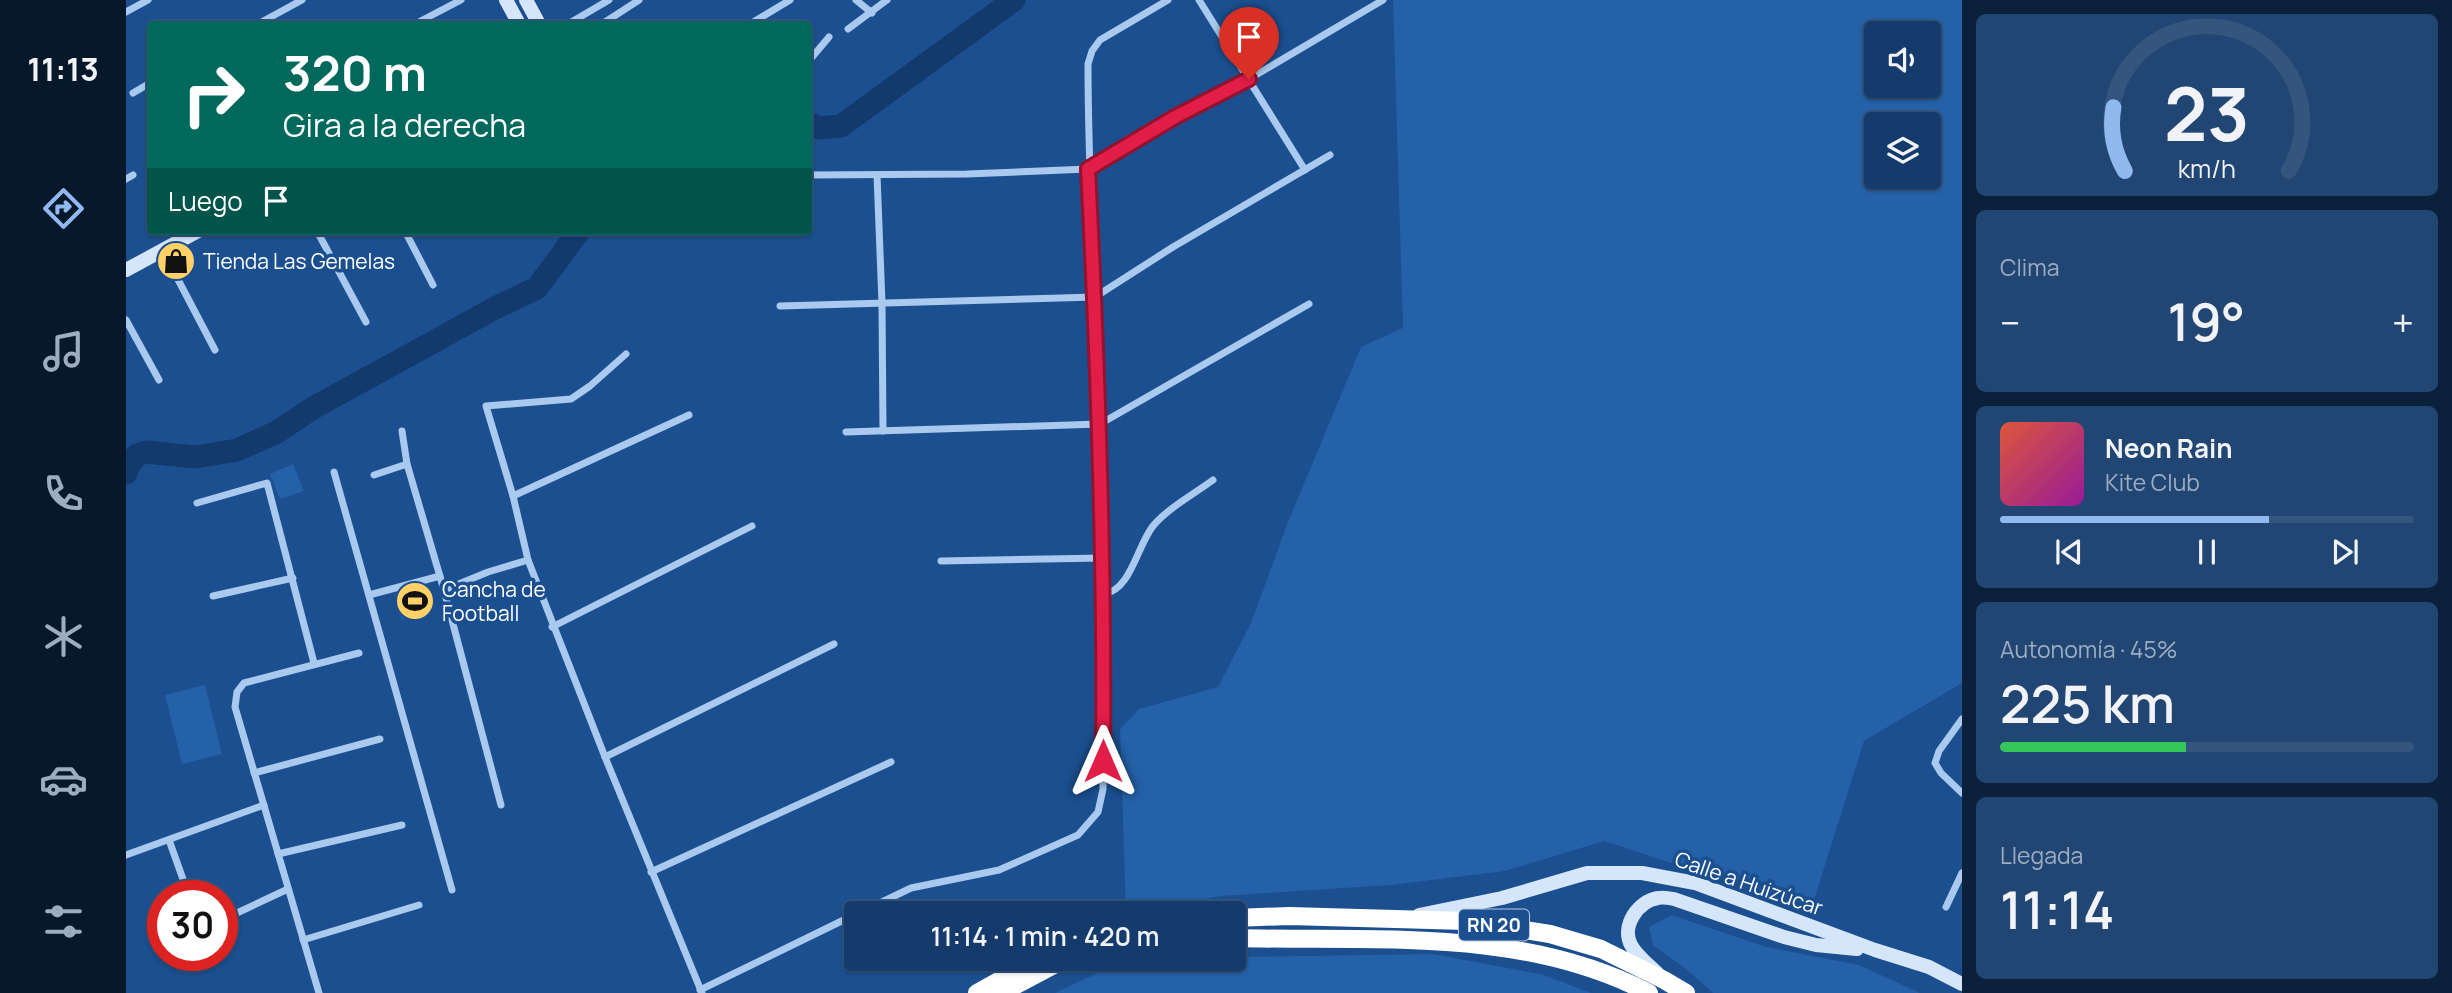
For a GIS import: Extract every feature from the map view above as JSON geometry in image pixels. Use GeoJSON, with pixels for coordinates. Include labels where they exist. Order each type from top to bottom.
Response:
{"type":"FeatureCollection","features":[{"type":"Feature","properties":{"kind":"highway","name":"RN 20"},"geometry":{"type":"LineString","coordinates":[[1246,918],[1289,916],[1466,921],[1550,934],[1601,949],[1686,993]]}},
{"type":"Feature","properties":{"kind":"highway","name":"RN 20"},"geometry":{"type":"LineString","coordinates":[[1246,938],[1434,939],[1521,949],[1580,964],[1649,993]]}},
{"type":"Feature","properties":{"kind":"highway"},"geometry":{"type":"LineString","coordinates":[[977,993],[1016,971]]}},
{"type":"Feature","properties":{"kind":"highway"},"geometry":{"type":"LineString","coordinates":[[1000,993],[1042,971]]}},
{"type":"Feature","properties":{"kind":"street"},"geometry":{"type":"LineString","coordinates":[[126,12],[148,0]]}},
{"type":"Feature","properties":{"kind":"street"},"geometry":{"type":"LineString","coordinates":[[264,21],[302,0]]}},
{"type":"Feature","properties":{"kind":"street"},"geometry":{"type":"LineString","coordinates":[[421,21],[461,0]]}},
{"type":"Feature","properties":{"kind":"street"},"geometry":{"type":"LineString","coordinates":[[506,0],[517,21]]}},
{"type":"Feature","properties":{"kind":"street"},"geometry":{"type":"LineString","coordinates":[[526,0],[537,21]]}},
{"type":"Feature","properties":{"kind":"street"},"geometry":{"type":"LineString","coordinates":[[573,21],[611,0],[621,13]]}},
{"type":"Feature","properties":{"kind":"street"},"geometry":{"type":"LineString","coordinates":[[607,21],[639,0]]}},
{"type":"Feature","properties":{"kind":"street"},"geometry":{"type":"LineString","coordinates":[[755,21],[790,0]]}},
{"type":"Feature","properties":{"kind":"street"},"geometry":{"type":"LineString","coordinates":[[856,0],[872,13]]}},
{"type":"Feature","properties":{"kind":"street"},"geometry":{"type":"LineString","coordinates":[[848,29],[887,0]]}},
{"type":"Feature","properties":{"kind":"street"},"geometry":{"type":"LineString","coordinates":[[884,901],[911,888],[999,870],[1078,835],[1098,811],[1103,789],[1104,594],[1100,424],[1088,169],[1088,64],[1092,51],[1100,40],[1168,0]]}},
{"type":"Feature","properties":{"kind":"street"},"geometry":{"type":"LineString","coordinates":[[1199,0],[1305,170]]}},
{"type":"Feature","properties":{"kind":"street"},"geometry":{"type":"LineString","coordinates":[[812,175],[1088,169],[1175,117],[1249,79],[1382,0]]}},
{"type":"Feature","properties":{"kind":"street"},"geometry":{"type":"LineString","coordinates":[[812,57],[829,37]]}},
{"type":"Feature","properties":{"kind":"street"},"geometry":{"type":"LineString","coordinates":[[133,93],[147,85]]}},
{"type":"Feature","properties":{"kind":"street"},"geometry":{"type":"LineString","coordinates":[[780,306],[1095,297],[1173,247],[1330,155]]}},
{"type":"Feature","properties":{"kind":"street"},"geometry":{"type":"LineString","coordinates":[[877,175],[883,431]]}},
{"type":"Feature","properties":{"kind":"street"},"geometry":{"type":"LineString","coordinates":[[126,270],[190,235]]}},
{"type":"Feature","properties":{"kind":"street"},"geometry":{"type":"LineString","coordinates":[[319,235],[366,322]]}},
{"type":"Feature","properties":{"kind":"street"},"geometry":{"type":"LineString","coordinates":[[407,235],[433,285]]}},
{"type":"Feature","properties":{"kind":"street"},"geometry":{"type":"LineString","coordinates":[[162,250],[215,350]]}},
{"type":"Feature","properties":{"kind":"street"},"geometry":{"type":"LineString","coordinates":[[846,432],[1100,424],[1308,304]]}},
{"type":"Feature","properties":{"kind":"street"},"geometry":{"type":"LineString","coordinates":[[126,320],[159,380]]}},
{"type":"Feature","properties":{"kind":"street"},"geometry":{"type":"LineString","coordinates":[[626,354],[571,399],[486,406],[513,495],[528,560],[552,626],[701,991],[844,920]]}},
{"type":"Feature","properties":{"kind":"street"},"geometry":{"type":"LineString","coordinates":[[513,495],[689,415]]}},
{"type":"Feature","properties":{"kind":"street"},"geometry":{"type":"LineString","coordinates":[[402,431],[407,464],[444,590],[501,805]]}},
{"type":"Feature","properties":{"kind":"street"},"geometry":{"type":"LineString","coordinates":[[374,475],[407,464]]}},
{"type":"Feature","properties":{"kind":"street"},"geometry":{"type":"LineString","coordinates":[[334,472],[452,890]]}},
{"type":"Feature","properties":{"kind":"street"},"geometry":{"type":"LineString","coordinates":[[1104,594],[1113,593],[1126,580],[1134,559],[1153,526],[1213,480]]}},
{"type":"Feature","properties":{"kind":"street"},"geometry":{"type":"LineString","coordinates":[[197,503],[267,483],[314,663]]}},
{"type":"Feature","properties":{"kind":"street"},"geometry":{"type":"LineString","coordinates":[[552,626],[752,526]]}},
{"type":"Feature","properties":{"kind":"street"},"geometry":{"type":"LineString","coordinates":[[942,561],[1103,558]]}},
{"type":"Feature","properties":{"kind":"street"},"geometry":{"type":"LineString","coordinates":[[444,590],[528,560]]}},
{"type":"Feature","properties":{"kind":"street"},"geometry":{"type":"LineString","coordinates":[[369,595],[440,576]]}},
{"type":"Feature","properties":{"kind":"street"},"geometry":{"type":"LineString","coordinates":[[213,596],[293,578]]}},
{"type":"Feature","properties":{"kind":"street"},"geometry":{"type":"LineString","coordinates":[[605,757],[834,644]]}},
{"type":"Feature","properties":{"kind":"street"},"geometry":{"type":"LineString","coordinates":[[318,993],[235,706],[237,692],[244,682],[359,653]]}},
{"type":"Feature","properties":{"kind":"street"},"geometry":{"type":"LineString","coordinates":[[1962,719],[1939,751],[1935,763],[1941,773],[1962,793]]}},
{"type":"Feature","properties":{"kind":"street"},"geometry":{"type":"LineString","coordinates":[[254,773],[380,739]]}},
{"type":"Feature","properties":{"kind":"street"},"geometry":{"type":"LineString","coordinates":[[651,872],[891,761]]}},
{"type":"Feature","properties":{"kind":"street"},"geometry":{"type":"LineString","coordinates":[[126,855],[264,805]]}},
{"type":"Feature","properties":{"kind":"street"},"geometry":{"type":"LineString","coordinates":[[278,854],[402,825]]}},
{"type":"Feature","properties":{"kind":"street"},"geometry":{"type":"LineString","coordinates":[[169,840],[183,880]]}},
{"type":"Feature","properties":{"kind":"street","name":"Calle a Huizúcar"},"geometry":{"type":"LineString","coordinates":[[1401,919],[1502,898],[1587,873],[1642,873],[1695,883],[1875,950],[1929,967],[1962,984]]}},
{"type":"Feature","properties":{"kind":"street"},"geometry":{"type":"LineString","coordinates":[[1946,907],[1962,873]]}},
{"type":"Feature","properties":{"kind":"street"},"geometry":{"type":"LineString","coordinates":[[238,912],[288,889]]}},
{"type":"Feature","properties":{"kind":"street","name":"Calle a Huizúcar"},"geometry":{"type":"LineString","coordinates":[[1664,980],[1633,948],[1628,934],[1632,916],[1643,904],[1658,898],[1674,899],[1816,945],[1875,950]]}},
{"type":"Feature","properties":{"kind":"street"},"geometry":{"type":"LineString","coordinates":[[303,940],[419,905]]}},
{"type":"Feature","properties":{"kind":"shaded area"},"geometry":{"type":"Polygon","coordinates":[[[1393,0],[1962,0],[1962,683],[1864,741],[1813,903],[1754,890],[1604,841],[1505,871],[1391,885],[1221,896],[1193,901],[1126,901],[1120,729],[1139,709],[1218,687],[1251,623],[1288,522],[1361,347],[1403,328],[1393,0]]]}},
{"type":"Feature","properties":{"kind":"shaded area"},"geometry":{"type":"Polygon","coordinates":[[[293,464],[304,491],[280,499],[270,474],[293,464]]]}},
{"type":"Feature","properties":{"kind":"shaded area","name":"Cancha de Football"},"geometry":{"type":"Polygon","coordinates":[[[429,586],[435,609],[402,620],[394,594],[429,586]]]}},
{"type":"Feature","properties":{"kind":"shaded area"},"geometry":{"type":"Polygon","coordinates":[[[205,685],[222,754],[182,764],[165,695],[205,685]]]}},
{"type":"Feature","properties":{"kind":"shaded area"},"geometry":{"type":"Polygon","coordinates":[[[1672,915],[1766,947],[1859,965],[1920,993],[1713,993],[1653,945],[1649,927],[1672,915]]]}},
{"type":"Feature","properties":{"kind":"shaded area"},"geometry":{"type":"Polygon","coordinates":[[[1433,954],[1544,975],[1591,993],[1055,993],[1102,971],[1246,971],[1246,957],[1433,954]]]}},
{"type":"Feature","properties":{"kind":"waterway"},"geometry":{"type":"LineString","coordinates":[[812,125],[820,128],[841,126],[1014,0]]}},
{"type":"Feature","properties":{"kind":"waterway"},"geometry":{"type":"LineString","coordinates":[[126,473],[137,455],[146,452],[195,457],[237,450],[277,432],[313,408],[495,308],[537,288],[576,235]]}},
{"type":"Feature","properties":{"kind":"place","name":"Tienda Las Gemelas"},"geometry":{"type":"Point","coordinates":[176,261]}},
{"type":"Feature","properties":{"kind":"place","name":"Cancha de Football"},"geometry":{"type":"Point","coordinates":[415,601]}},
{"type":"Feature","properties":{"kind":"route"},"geometry":{"type":"LineString","coordinates":[[1103,761],[1104,594],[1100,424],[1088,169],[1175,117],[1249,79]]}}]}
